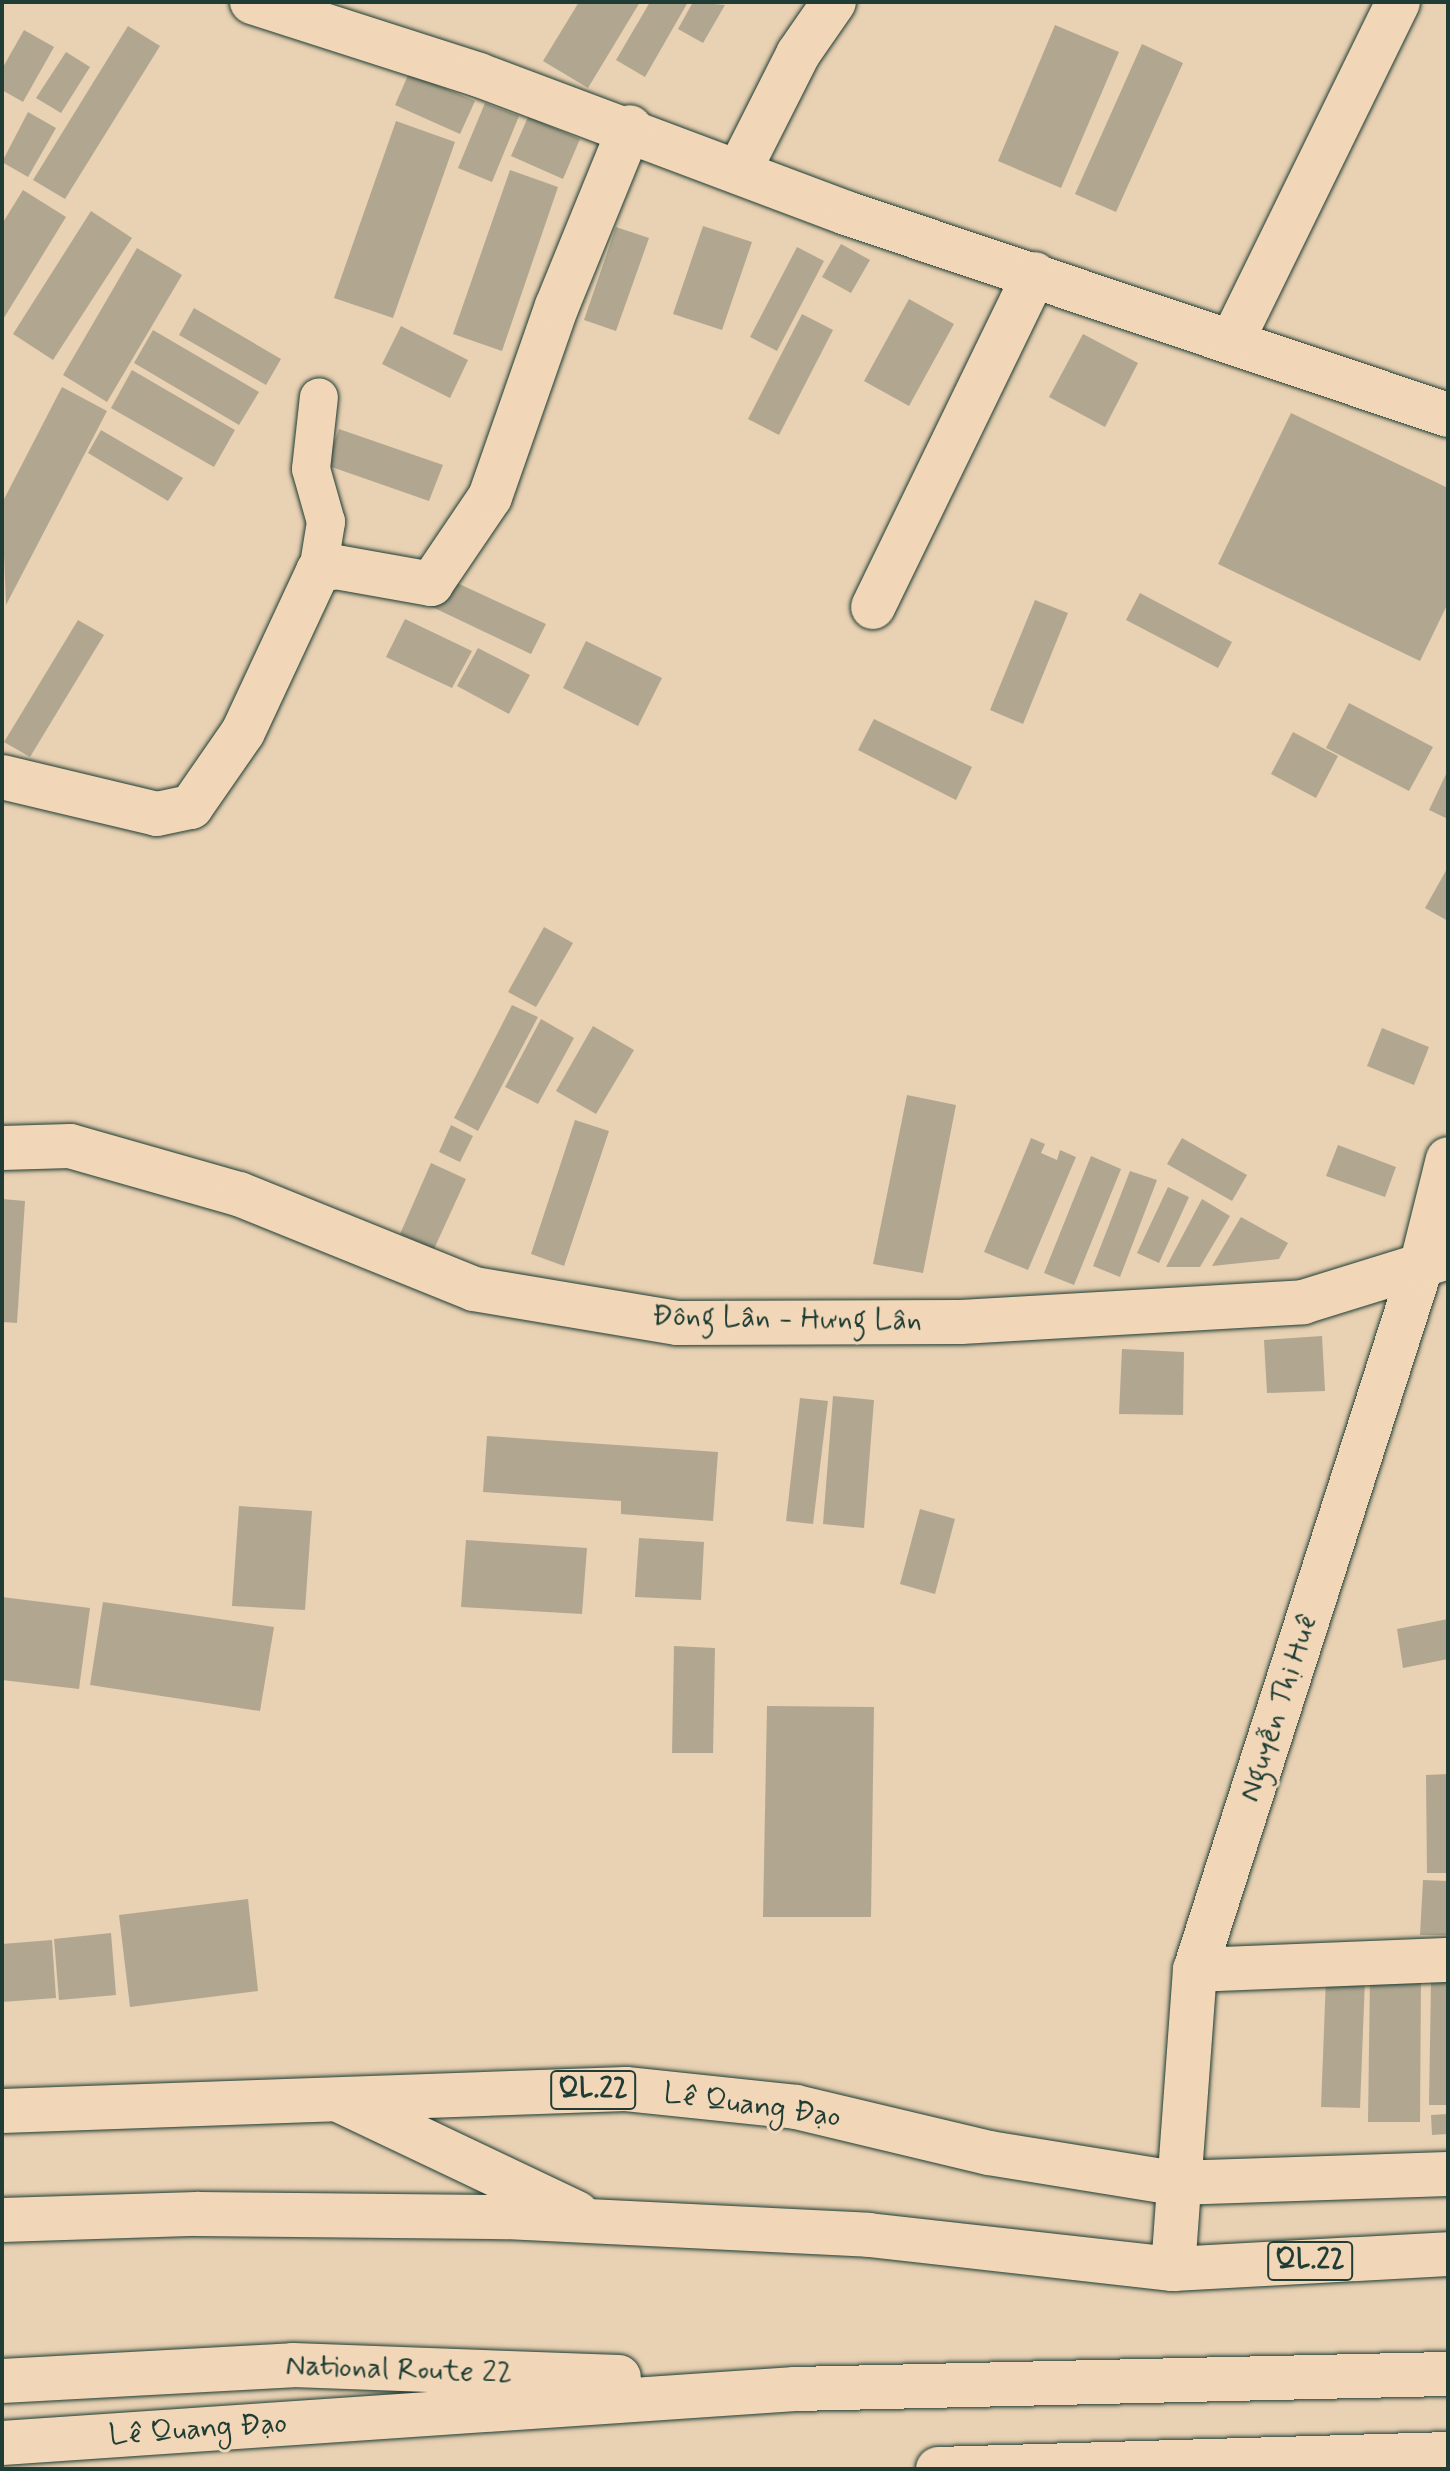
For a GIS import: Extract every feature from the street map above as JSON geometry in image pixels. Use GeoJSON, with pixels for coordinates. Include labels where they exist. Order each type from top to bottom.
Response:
{"type":"FeatureCollection","features":[{"type":"Feature","properties":{"kind":"main road"},"geometry":{"type":"LineString","coordinates":[[252,2],[630,127],[846,213],[1233,339],[1448,415]]}},
{"type":"Feature","properties":{"kind":"main road"},"geometry":{"type":"LineString","coordinates":[[739,171],[798,54],[834,2]]}},
{"type":"Feature","properties":{"kind":"main road"},"geometry":{"type":"LineString","coordinates":[[1233,339],[1398,2]]}},
{"type":"Feature","properties":{"kind":"main road"},"geometry":{"type":"LineString","coordinates":[[2,777],[157,814],[191,807],[243,732],[318,571],[336,567],[431,584],[490,497],[557,306],[630,127]]}},
{"type":"Feature","properties":{"kind":"main road"},"geometry":{"type":"LineString","coordinates":[[873,607],[1035,274]]}},
{"type":"Feature","properties":{"kind":"main road","name":"Đông Lân - Hưng Lân"},"geometry":{"type":"LineString","coordinates":[[2,1148],[70,1146],[239,1194],[474,1289],[677,1323],[961,1322],[1303,1302],[1434,1262]]}},
{"type":"Feature","properties":{"kind":"main road","name":"Nguyễn Thị Huê"},"geometry":{"type":"LineString","coordinates":[[1173,2269],[1175,2183],[1195,1970],[1434,1262],[1448,1159]]}},
{"type":"Feature","properties":{"kind":"main road"},"geometry":{"type":"LineString","coordinates":[[1195,1970],[1448,1960]]}},
{"type":"Feature","properties":{"kind":"main road","name":"Lê Quang Đạo"},"geometry":{"type":"LineString","coordinates":[[2,2111],[626,2089],[796,2107],[989,2153],[1175,2183],[1448,2174]]}},
{"type":"Feature","properties":{"kind":"main road"},"geometry":{"type":"LineString","coordinates":[[337,2099],[593,2221]]}},
{"type":"Feature","properties":{"kind":"main road","name":"QL.22"},"geometry":{"type":"LineString","coordinates":[[2,2220],[197,2214],[593,2221],[869,2235],[1173,2269],[1448,2254]]}},
{"type":"Feature","properties":{"kind":"main road","name":"National Route 22"},"geometry":{"type":"LineString","coordinates":[[2,2381],[293,2365],[589,2375],[795,2389]]}},
{"type":"Feature","properties":{"kind":"main road","name":"Lê Quang Đạo"},"geometry":{"type":"LineString","coordinates":[[2,2443],[795,2389],[1448,2374]]}},
{"type":"Feature","properties":{"kind":"main road"},"geometry":{"type":"LineString","coordinates":[[938,2469],[1448,2454]]}},
{"type":"Feature","properties":{"kind":"lane"},"geometry":{"type":"LineString","coordinates":[[318,571],[326,522],[311,469],[319,397]]}},
{"type":"Feature","properties":{"kind":"building"},"geometry":{"type":"Polygon","coordinates":[[[579,2],[640,2],[588,88],[543,61],[579,2]]]}},
{"type":"Feature","properties":{"kind":"building"},"geometry":{"type":"Polygon","coordinates":[[[650,2],[688,2],[645,77],[616,60],[650,2]]]}},
{"type":"Feature","properties":{"kind":"building"},"geometry":{"type":"Polygon","coordinates":[[[693,2],[725,5],[703,43],[678,29],[693,2]]]}},
{"type":"Feature","properties":{"kind":"building"},"geometry":{"type":"Polygon","coordinates":[[[1055,25],[1119,52],[1061,188],[998,161],[1055,25]]]}},
{"type":"Feature","properties":{"kind":"building"},"geometry":{"type":"Polygon","coordinates":[[[128,26],[160,46],[65,199],[33,180],[128,26]]]}},
{"type":"Feature","properties":{"kind":"building"},"geometry":{"type":"Polygon","coordinates":[[[24,30],[54,47],[23,102],[2,90],[2,69],[24,30]]]}},
{"type":"Feature","properties":{"kind":"building"},"geometry":{"type":"Polygon","coordinates":[[[1142,44],[1183,63],[1116,212],[1075,194],[1142,44]]]}},
{"type":"Feature","properties":{"kind":"building"},"geometry":{"type":"Polygon","coordinates":[[[66,52],[90,67],[61,113],[36,98],[66,52]]]}},
{"type":"Feature","properties":{"kind":"building"},"geometry":{"type":"Polygon","coordinates":[[[409,73],[475,101],[460,134],[395,105],[409,73]]]}},
{"type":"Feature","properties":{"kind":"building"},"geometry":{"type":"Polygon","coordinates":[[[485,103],[519,116],[492,182],[458,168],[485,103]]]}},
{"type":"Feature","properties":{"kind":"building"},"geometry":{"type":"Polygon","coordinates":[[[28,112],[56,128],[28,177],[2,162],[28,112]]]}},
{"type":"Feature","properties":{"kind":"building"},"geometry":{"type":"Polygon","coordinates":[[[528,117],[580,139],[563,179],[511,156],[528,117]]]}},
{"type":"Feature","properties":{"kind":"building"},"geometry":{"type":"Polygon","coordinates":[[[396,121],[455,142],[393,318],[334,298],[396,121]]]}},
{"type":"Feature","properties":{"kind":"building"},"geometry":{"type":"Polygon","coordinates":[[[510,170],[558,187],[502,351],[453,334],[510,170]]]}},
{"type":"Feature","properties":{"kind":"building"},"geometry":{"type":"Polygon","coordinates":[[[23,190],[66,217],[2,321],[2,224],[23,190]]]}},
{"type":"Feature","properties":{"kind":"building"},"geometry":{"type":"Polygon","coordinates":[[[91,211],[132,238],[53,360],[13,334],[91,211]]]}},
{"type":"Feature","properties":{"kind":"building"},"geometry":{"type":"Polygon","coordinates":[[[703,226],[752,242],[722,330],[673,314],[703,226]]]}},
{"type":"Feature","properties":{"kind":"building"},"geometry":{"type":"Polygon","coordinates":[[[616,227],[649,238],[616,331],[584,320],[616,227]]]}},
{"type":"Feature","properties":{"kind":"building"},"geometry":{"type":"Polygon","coordinates":[[[841,244],[870,260],[851,293],[822,277],[841,244]]]}},
{"type":"Feature","properties":{"kind":"building"},"geometry":{"type":"Polygon","coordinates":[[[797,247],[824,261],[777,351],[750,337],[797,247]]]}},
{"type":"Feature","properties":{"kind":"building"},"geometry":{"type":"Polygon","coordinates":[[[137,248],[182,275],[107,402],[63,375],[137,248]]]}},
{"type":"Feature","properties":{"kind":"building"},"geometry":{"type":"Polygon","coordinates":[[[909,299],[954,324],[909,406],[864,381],[909,299]]]}},
{"type":"Feature","properties":{"kind":"building"},"geometry":{"type":"Polygon","coordinates":[[[194,308],[281,359],[266,385],[179,335],[194,308]]]}},
{"type":"Feature","properties":{"kind":"building"},"geometry":{"type":"Polygon","coordinates":[[[802,314],[833,330],[779,435],[748,419],[802,314]]]}},
{"type":"Feature","properties":{"kind":"building"},"geometry":{"type":"Polygon","coordinates":[[[401,326],[468,360],[450,398],[382,364],[401,326]]]}},
{"type":"Feature","properties":{"kind":"building"},"geometry":{"type":"Polygon","coordinates":[[[153,330],[259,392],[239,425],[134,363],[153,330]]]}},
{"type":"Feature","properties":{"kind":"building"},"geometry":{"type":"Polygon","coordinates":[[[1083,334],[1138,363],[1105,427],[1049,397],[1083,334]]]}},
{"type":"Feature","properties":{"kind":"building"},"geometry":{"type":"Polygon","coordinates":[[[132,370],[235,430],[214,467],[111,408],[132,370]]]}},
{"type":"Feature","properties":{"kind":"building"},"geometry":{"type":"Polygon","coordinates":[[[62,387],[107,411],[6,605],[2,503],[62,387]]]}},
{"type":"Feature","properties":{"kind":"building"},"geometry":{"type":"Polygon","coordinates":[[[1291,413],[1448,488],[1448,603],[1420,661],[1218,564],[1291,413]]]}},
{"type":"Feature","properties":{"kind":"building"},"geometry":{"type":"Polygon","coordinates":[[[339,429],[443,465],[429,501],[326,465],[339,429]]]}},
{"type":"Feature","properties":{"kind":"building"},"geometry":{"type":"Polygon","coordinates":[[[101,430],[183,478],[168,501],[88,453],[101,430]]]}},
{"type":"Feature","properties":{"kind":"building"},"geometry":{"type":"Polygon","coordinates":[[[442,576],[546,624],[531,654],[428,605],[442,576]]]}},
{"type":"Feature","properties":{"kind":"building"},"geometry":{"type":"Polygon","coordinates":[[[1140,593],[1232,642],[1218,668],[1126,620],[1140,593]]]}},
{"type":"Feature","properties":{"kind":"building"},"geometry":{"type":"Polygon","coordinates":[[[1035,600],[1068,613],[1023,724],[990,710],[1035,600]]]}},
{"type":"Feature","properties":{"kind":"building"},"geometry":{"type":"Polygon","coordinates":[[[405,619],[472,651],[452,688],[386,657],[405,619]]]}},
{"type":"Feature","properties":{"kind":"building"},"geometry":{"type":"Polygon","coordinates":[[[78,620],[104,635],[30,757],[4,742],[78,620]]]}},
{"type":"Feature","properties":{"kind":"building"},"geometry":{"type":"Polygon","coordinates":[[[586,641],[662,678],[638,726],[563,688],[586,641]]]}},
{"type":"Feature","properties":{"kind":"building"},"geometry":{"type":"Polygon","coordinates":[[[478,648],[530,675],[509,714],[457,686],[478,648]]]}},
{"type":"Feature","properties":{"kind":"building"},"geometry":{"type":"Polygon","coordinates":[[[1349,703],[1433,747],[1409,791],[1326,748],[1349,703]]]}},
{"type":"Feature","properties":{"kind":"building"},"geometry":{"type":"Polygon","coordinates":[[[874,719],[972,767],[956,800],[858,750],[874,719]]]}},
{"type":"Feature","properties":{"kind":"building"},"geometry":{"type":"Polygon","coordinates":[[[1293,732],[1338,756],[1316,798],[1271,774],[1293,732]]]}},
{"type":"Feature","properties":{"kind":"building"},"geometry":{"type":"Polygon","coordinates":[[[1448,770],[1448,819],[1429,810],[1448,770]]]}},
{"type":"Feature","properties":{"kind":"building"},"geometry":{"type":"Polygon","coordinates":[[[1448,867],[1448,921],[1425,908],[1448,867]]]}},
{"type":"Feature","properties":{"kind":"building"},"geometry":{"type":"Polygon","coordinates":[[[544,927],[573,943],[536,1007],[508,992],[544,927]]]}},
{"type":"Feature","properties":{"kind":"building"},"geometry":{"type":"Polygon","coordinates":[[[512,1005],[538,1017],[478,1131],[454,1118],[512,1005]]]}},
{"type":"Feature","properties":{"kind":"building"},"geometry":{"type":"Polygon","coordinates":[[[541,1019],[574,1038],[538,1104],[505,1087],[541,1019]]]}},
{"type":"Feature","properties":{"kind":"building"},"geometry":{"type":"Polygon","coordinates":[[[593,1026],[634,1050],[596,1114],[556,1091],[593,1026]]]}},
{"type":"Feature","properties":{"kind":"building"},"geometry":{"type":"Polygon","coordinates":[[[1382,1028],[1429,1047],[1414,1085],[1367,1066],[1382,1028]]]}},
{"type":"Feature","properties":{"kind":"building"},"geometry":{"type":"Polygon","coordinates":[[[907,1095],[956,1105],[923,1273],[873,1264],[907,1095]]]}},
{"type":"Feature","properties":{"kind":"building"},"geometry":{"type":"Polygon","coordinates":[[[575,1120],[609,1131],[564,1266],[531,1254],[575,1120]]]}},
{"type":"Feature","properties":{"kind":"building"},"geometry":{"type":"Polygon","coordinates":[[[451,1125],[473,1136],[460,1162],[439,1152],[451,1125]]]}},
{"type":"Feature","properties":{"kind":"building"},"geometry":{"type":"Polygon","coordinates":[[[1031,1138],[1045,1144],[1041,1153],[1057,1160],[1060,1150],[1076,1157],[1028,1270],[984,1252],[1031,1138]]]}},
{"type":"Feature","properties":{"kind":"building"},"geometry":{"type":"Polygon","coordinates":[[[1182,1138],[1247,1175],[1232,1201],[1167,1164],[1182,1138]]]}},
{"type":"Feature","properties":{"kind":"building"},"geometry":{"type":"Polygon","coordinates":[[[1338,1145],[1396,1167],[1385,1197],[1326,1176],[1338,1145]]]}},
{"type":"Feature","properties":{"kind":"building"},"geometry":{"type":"Polygon","coordinates":[[[1091,1156],[1121,1169],[1074,1285],[1044,1273],[1091,1156]]]}},
{"type":"Feature","properties":{"kind":"building"},"geometry":{"type":"Polygon","coordinates":[[[431,1163],[466,1179],[434,1249],[400,1234],[431,1163]]]}},
{"type":"Feature","properties":{"kind":"building"},"geometry":{"type":"Polygon","coordinates":[[[1130,1171],[1157,1180],[1120,1277],[1093,1266],[1130,1171]]]}},
{"type":"Feature","properties":{"kind":"building"},"geometry":{"type":"Polygon","coordinates":[[[1168,1187],[1189,1197],[1159,1263],[1137,1253],[1168,1187]]]}},
{"type":"Feature","properties":{"kind":"building"},"geometry":{"type":"Polygon","coordinates":[[[2,1199],[25,1201],[17,1323],[2,1322],[2,1199]]]}},
{"type":"Feature","properties":{"kind":"building"},"geometry":{"type":"Polygon","coordinates":[[[1202,1199],[1230,1216],[1200,1267],[1166,1267],[1202,1199]]]}},
{"type":"Feature","properties":{"kind":"building"},"geometry":{"type":"Polygon","coordinates":[[[1241,1217],[1288,1243],[1279,1259],[1212,1266],[1241,1217]]]}},
{"type":"Feature","properties":{"kind":"building"},"geometry":{"type":"Polygon","coordinates":[[[1322,1336],[1325,1391],[1267,1393],[1264,1340],[1322,1336]]]}},
{"type":"Feature","properties":{"kind":"building"},"geometry":{"type":"Polygon","coordinates":[[[1122,1349],[1184,1352],[1183,1415],[1119,1414],[1122,1349]]]}},
{"type":"Feature","properties":{"kind":"building"},"geometry":{"type":"Polygon","coordinates":[[[833,1396],[874,1400],[864,1528],[823,1524],[833,1396]]]}},
{"type":"Feature","properties":{"kind":"building"},"geometry":{"type":"Polygon","coordinates":[[[800,1398],[828,1401],[813,1524],[786,1521],[800,1398]]]}},
{"type":"Feature","properties":{"kind":"building"},"geometry":{"type":"Polygon","coordinates":[[[487,1436],[718,1452],[713,1521],[621,1514],[621,1501],[483,1492],[487,1436]]]}},
{"type":"Feature","properties":{"kind":"building"},"geometry":{"type":"Polygon","coordinates":[[[239,1506],[312,1511],[305,1610],[232,1606],[239,1506]]]}},
{"type":"Feature","properties":{"kind":"building"},"geometry":{"type":"Polygon","coordinates":[[[920,1509],[955,1519],[935,1594],[900,1584],[920,1509]]]}},
{"type":"Feature","properties":{"kind":"building"},"geometry":{"type":"Polygon","coordinates":[[[639,1538],[704,1542],[701,1600],[635,1597],[639,1538]]]}},
{"type":"Feature","properties":{"kind":"building"},"geometry":{"type":"Polygon","coordinates":[[[466,1540],[587,1548],[582,1614],[461,1607],[466,1540]]]}},
{"type":"Feature","properties":{"kind":"building"},"geometry":{"type":"Polygon","coordinates":[[[2,1597],[90,1608],[79,1689],[2,1680],[2,1597]]]}},
{"type":"Feature","properties":{"kind":"building"},"geometry":{"type":"Polygon","coordinates":[[[103,1602],[274,1627],[260,1711],[90,1685],[103,1602]]]}},
{"type":"Feature","properties":{"kind":"building"},"geometry":{"type":"Polygon","coordinates":[[[1448,1619],[1448,1659],[1403,1668],[1397,1629],[1448,1619]]]}},
{"type":"Feature","properties":{"kind":"building"},"geometry":{"type":"Polygon","coordinates":[[[674,1646],[715,1648],[713,1753],[672,1753],[674,1646]]]}},
{"type":"Feature","properties":{"kind":"building"},"geometry":{"type":"Polygon","coordinates":[[[767,1706],[874,1707],[871,1917],[763,1917],[767,1706]]]}},
{"type":"Feature","properties":{"kind":"building"},"geometry":{"type":"Polygon","coordinates":[[[1448,1774],[1448,1873],[1427,1873],[1426,1775],[1448,1774]]]}},
{"type":"Feature","properties":{"kind":"building"},"geometry":{"type":"Polygon","coordinates":[[[1423,1880],[1448,1881],[1448,1935],[1420,1935],[1423,1880]]]}},
{"type":"Feature","properties":{"kind":"building"},"geometry":{"type":"Polygon","coordinates":[[[248,1899],[258,1991],[130,2007],[119,1915],[248,1899]]]}},
{"type":"Feature","properties":{"kind":"building"},"geometry":{"type":"Polygon","coordinates":[[[111,1933],[116,1995],[59,2000],[54,1939],[111,1933]]]}},
{"type":"Feature","properties":{"kind":"building"},"geometry":{"type":"Polygon","coordinates":[[[52,1940],[56,1998],[2,2002],[2,1944],[52,1940]]]}},
{"type":"Feature","properties":{"kind":"building"},"geometry":{"type":"Polygon","coordinates":[[[1370,1976],[1421,1976],[1420,2122],[1368,2122],[1370,1976]]]}},
{"type":"Feature","properties":{"kind":"building"},"geometry":{"type":"Polygon","coordinates":[[[1326,1978],[1365,1979],[1360,2108],[1321,2107],[1326,1978]]]}},
{"type":"Feature","properties":{"kind":"building"},"geometry":{"type":"Polygon","coordinates":[[[1431,1980],[1448,1980],[1448,2105],[1429,2105],[1431,1980]]]}},
{"type":"Feature","properties":{"kind":"building"},"geometry":{"type":"Polygon","coordinates":[[[1448,2114],[1448,2134],[1432,2135],[1431,2115],[1448,2114]]]}}]}
